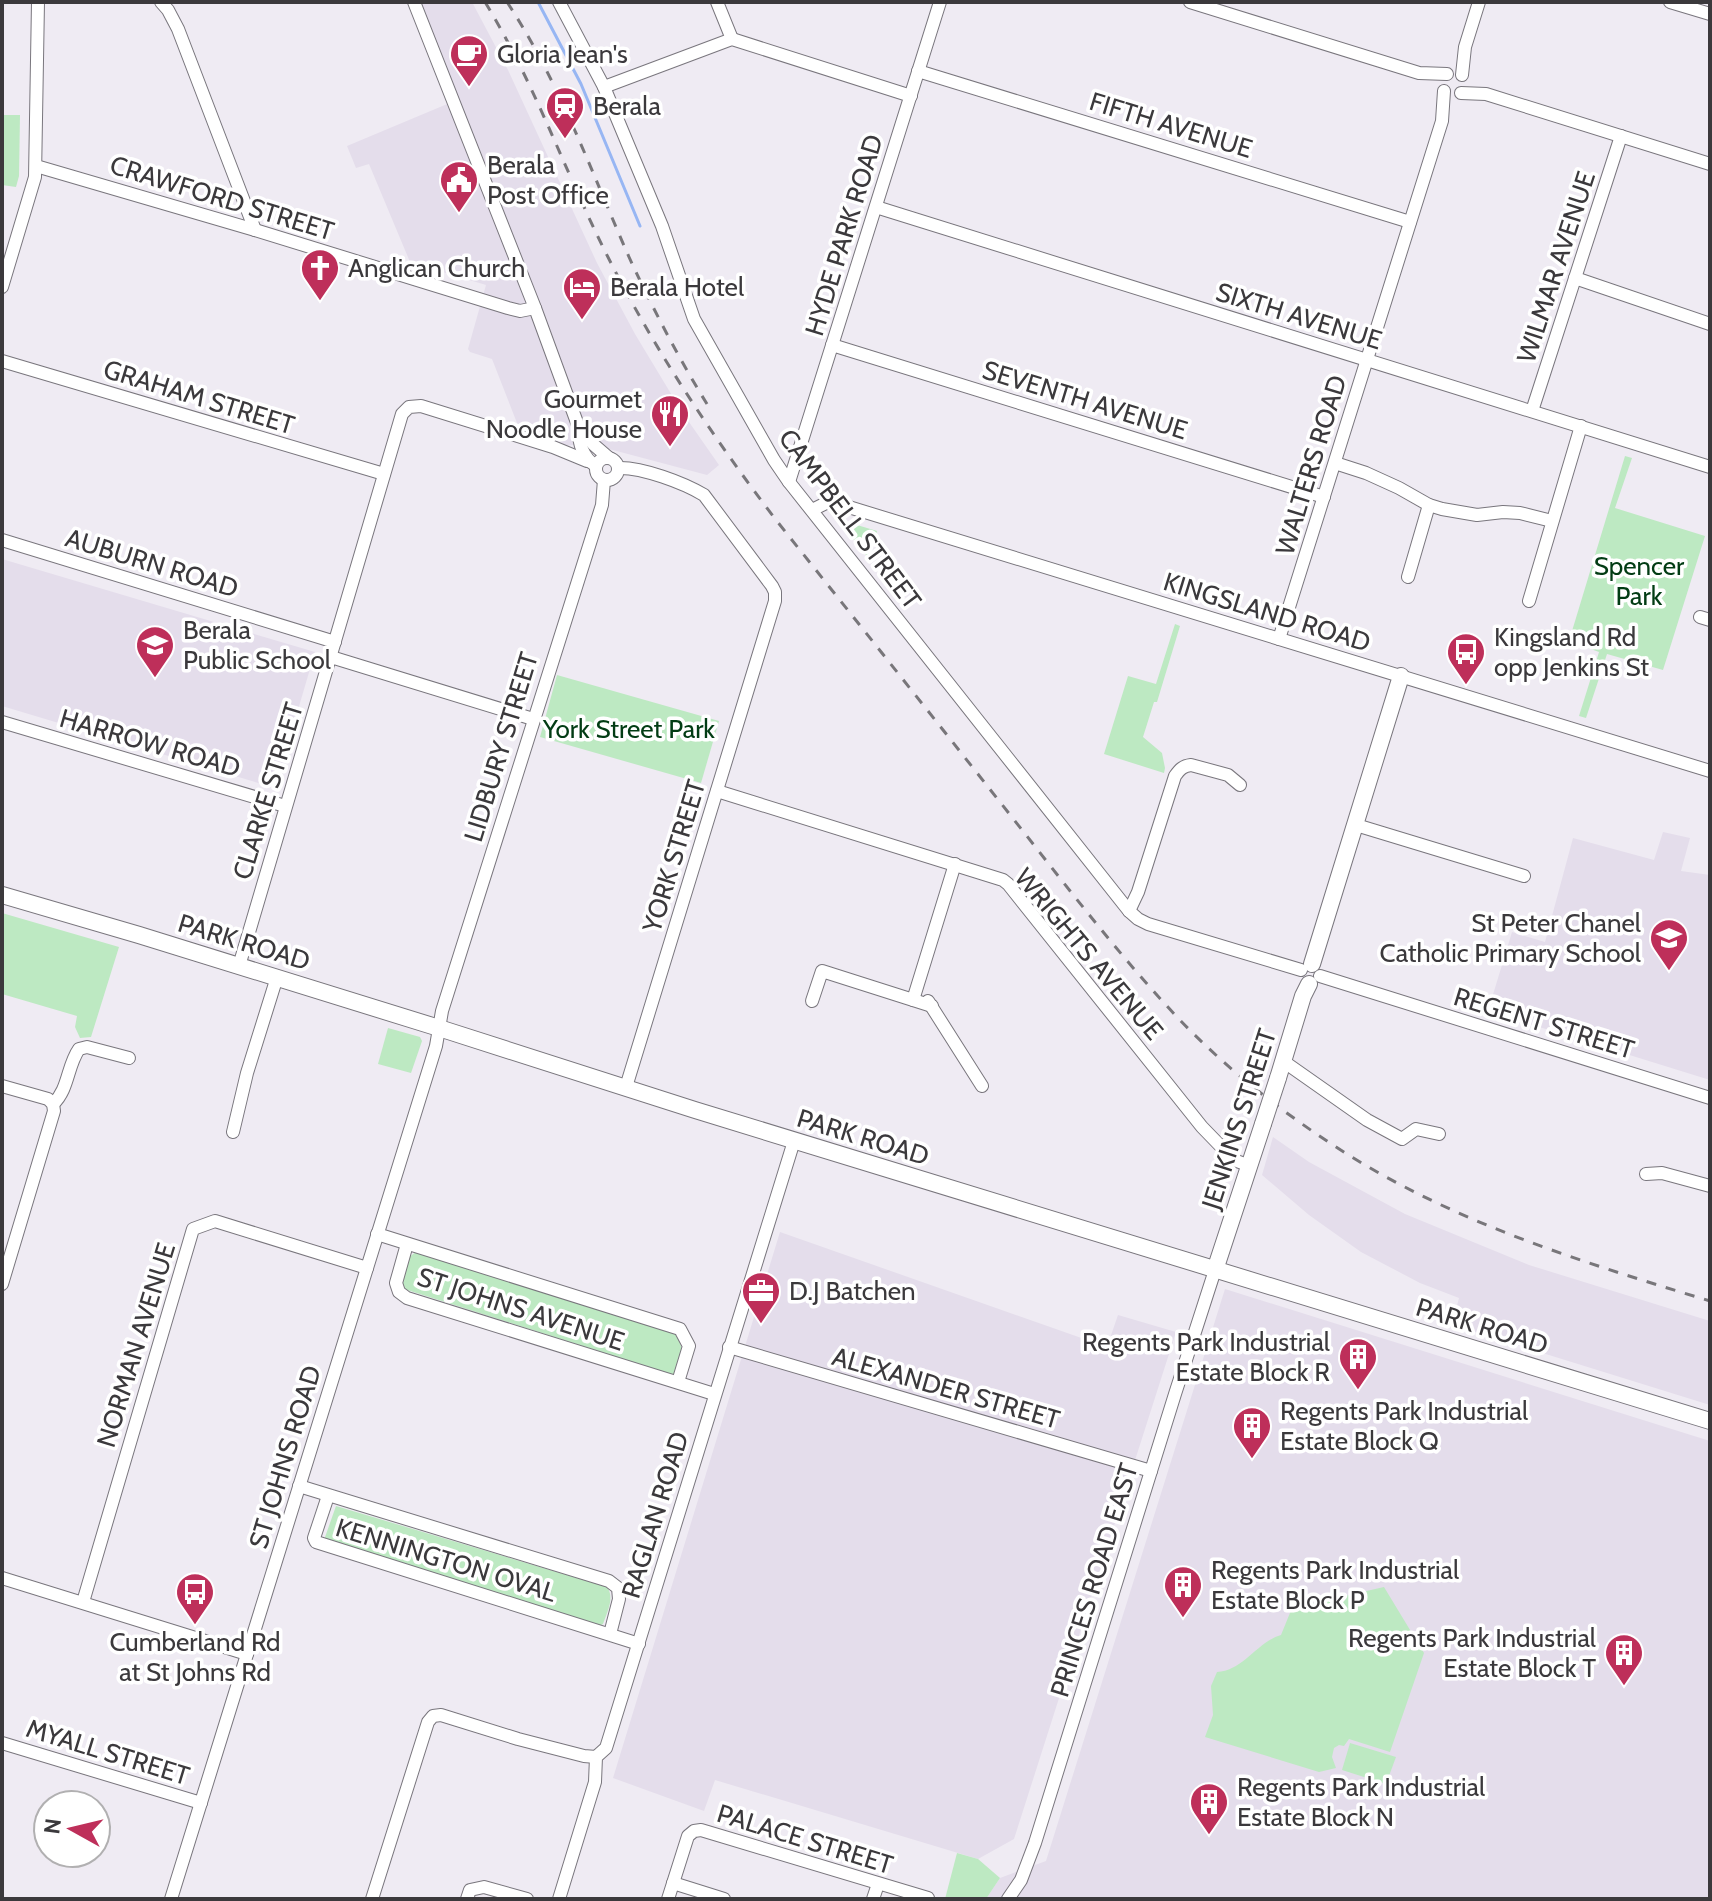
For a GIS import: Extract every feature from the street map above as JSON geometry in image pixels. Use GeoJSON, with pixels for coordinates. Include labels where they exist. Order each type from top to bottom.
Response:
{"type":"FeatureCollection","features":[{"type":"Feature","properties":{"kind":"main road","name":"JENKINS STREET"},"geometry":{"type":"LineString","coordinates":[[1215,1270],[1278,1078],[1401,676]]}},
{"type":"Feature","properties":{"kind":"main road","name":"PARK ROAD"},"geometry":{"type":"LineString","coordinates":[[2,895],[277,977],[794,1141],[1710,1421]]}},
{"type":"Feature","properties":{"kind":"street"},"geometry":{"type":"LineString","coordinates":[[2,287],[36,166],[38,2]]}},
{"type":"Feature","properties":{"kind":"street"},"geometry":{"type":"LineString","coordinates":[[161,2],[178,29],[255,230]]}},
{"type":"Feature","properties":{"kind":"street"},"geometry":{"type":"LineString","coordinates":[[414,2],[535,308],[579,432],[592,463],[604,480],[615,477],[614,463],[579,432]]}},
{"type":"Feature","properties":{"kind":"street","name":"CAMPBELL STREET"},"geometry":{"type":"LineString","coordinates":[[559,2],[604,87],[659,217],[694,319],[774,460],[1129,911],[1148,924]]}},
{"type":"Feature","properties":{"kind":"street"},"geometry":{"type":"LineString","coordinates":[[717,2],[732,39]]}},
{"type":"Feature","properties":{"kind":"street","name":"HYDE PARK ROAD"},"geometry":{"type":"LineString","coordinates":[[789,482],[940,2]]}},
{"type":"Feature","properties":{"kind":"street"},"geometry":{"type":"LineString","coordinates":[[1190,2],[1419,73],[1455,75],[1486,94],[1710,164]]}},
{"type":"Feature","properties":{"kind":"street"},"geometry":{"type":"LineString","coordinates":[[1443,89],[1442,80],[1455,75],[1479,2]]}},
{"type":"Feature","properties":{"kind":"street"},"geometry":{"type":"LineString","coordinates":[[1670,2],[1710,14]]}},
{"type":"Feature","properties":{"kind":"street"},"geometry":{"type":"LineString","coordinates":[[604,87],[732,39],[911,96]]}},
{"type":"Feature","properties":{"kind":"street","name":"FIFTH AVENUE"},"geometry":{"type":"LineString","coordinates":[[918,71],[1410,222]]}},
{"type":"Feature","properties":{"kind":"street"},"geometry":{"type":"LineString","coordinates":[[1419,73],[1450,95],[1486,94]]}},
{"type":"Feature","properties":{"kind":"street"},"geometry":{"type":"LineString","coordinates":[[1455,75],[1465,87],[1459,94]]}},
{"type":"Feature","properties":{"kind":"street","name":"WALTERS ROAD"},"geometry":{"type":"LineString","coordinates":[[1442,121],[1443,89]]}},
{"type":"Feature","properties":{"kind":"street","name":"WALTERS ROAD"},"geometry":{"type":"LineString","coordinates":[[1279,639],[1442,121],[1459,94]]}},
{"type":"Feature","properties":{"kind":"street","name":"WILMAR AVENUE"},"geometry":{"type":"LineString","coordinates":[[1532,411],[1621,136]]}},
{"type":"Feature","properties":{"kind":"street","name":"CRAWFORD STREET"},"geometry":{"type":"LineString","coordinates":[[36,166],[508,308],[520,311],[535,308]]}},
{"type":"Feature","properties":{"kind":"street","name":"SIXTH AVENUE"},"geometry":{"type":"LineString","coordinates":[[876,207],[1710,467]]}},
{"type":"Feature","properties":{"kind":"street"},"geometry":{"type":"LineString","coordinates":[[1575,278],[1710,324]]}},
{"type":"Feature","properties":{"kind":"street","name":"SEVENTH AVENUE"},"geometry":{"type":"LineString","coordinates":[[832,345],[1324,497]]}},
{"type":"Feature","properties":{"kind":"street","name":"GRAHAM STREET"},"geometry":{"type":"LineString","coordinates":[[2,361],[384,474]]}},
{"type":"Feature","properties":{"kind":"street","name":"CLARKE STREET"},"geometry":{"type":"LineString","coordinates":[[239,966],[402,414],[415,405],[553,447],[592,463]]}},
{"type":"Feature","properties":{"kind":"street"},"geometry":{"type":"LineString","coordinates":[[1529,601],[1581,426]]}},
{"type":"Feature","properties":{"kind":"street"},"geometry":{"type":"LineString","coordinates":[[553,447],[572,445],[579,432]]}},
{"type":"Feature","properties":{"kind":"street"},"geometry":{"type":"LineString","coordinates":[[592,463],[601,459],[614,463]]}},
{"type":"Feature","properties":{"kind":"street","name":"YORK STREET"},"geometry":{"type":"LineString","coordinates":[[614,463],[690,487],[704,495],[775,592],[774,608],[626,1087]]}},
{"type":"Feature","properties":{"kind":"street"},"geometry":{"type":"LineString","coordinates":[[1335,463],[1366,473],[1429,505],[1477,515],[1520,513],[1552,521]]}},
{"type":"Feature","properties":{"kind":"street","name":"LIDBURY STREET"},"geometry":{"type":"LineString","coordinates":[[439,1028],[602,505],[604,480]]}},
{"type":"Feature","properties":{"kind":"street","name":"KINGSLAND ROAD"},"geometry":{"type":"LineString","coordinates":[[812,510],[828,502],[839,504],[1710,771]]}},
{"type":"Feature","properties":{"kind":"street"},"geometry":{"type":"LineString","coordinates":[[1408,577],[1429,505]]}},
{"type":"Feature","properties":{"kind":"street","name":"AUBURN ROAD"},"geometry":{"type":"LineString","coordinates":[[2,540],[335,642]]}},
{"type":"Feature","properties":{"kind":"street"},"geometry":{"type":"LineString","coordinates":[[331,657],[533,719]]}},
{"type":"Feature","properties":{"kind":"street","name":"HARROW ROAD"},"geometry":{"type":"LineString","coordinates":[[2,722],[285,806]]}},
{"type":"Feature","properties":{"kind":"street"},"geometry":{"type":"LineString","coordinates":[[1129,911],[1179,770],[1191,765],[1228,775],[1240,785]]}},
{"type":"Feature","properties":{"kind":"street","name":"WRIGHTS AVENUE"},"geometry":{"type":"LineString","coordinates":[[717,791],[998,877],[1008,884],[1202,1127],[1234,1160],[1250,1166]]}},
{"type":"Feature","properties":{"kind":"street"},"geometry":{"type":"LineString","coordinates":[[1356,825],[1524,876]]}},
{"type":"Feature","properties":{"kind":"street"},"geometry":{"type":"LineString","coordinates":[[913,1000],[955,864]]}},
{"type":"Feature","properties":{"kind":"street","name":"REGENT STREET"},"geometry":{"type":"LineString","coordinates":[[1148,924],[1710,1098]]}},
{"type":"Feature","properties":{"kind":"street"},"geometry":{"type":"LineString","coordinates":[[812,1001],[822,971],[932,1006]]}},
{"type":"Feature","properties":{"kind":"street"},"geometry":{"type":"LineString","coordinates":[[233,1132],[247,1073],[277,977]]}},
{"type":"Feature","properties":{"kind":"street"},"geometry":{"type":"LineString","coordinates":[[918,985],[982,1086]]}},
{"type":"Feature","properties":{"kind":"street","name":"ST JOHNS ROAD"},"geometry":{"type":"LineString","coordinates":[[171,1899],[436,1046],[439,1028]]}},
{"type":"Feature","properties":{"kind":"street"},"geometry":{"type":"LineString","coordinates":[[2,1284],[53,1114],[53,1104],[61,1095],[76,1052],[87,1047],[129,1058]]}},
{"type":"Feature","properties":{"kind":"street"},"geometry":{"type":"LineString","coordinates":[[1283,1061],[1367,1120],[1402,1139],[1416,1129],[1439,1134]]}},
{"type":"Feature","properties":{"kind":"street"},"geometry":{"type":"LineString","coordinates":[[2,1086],[48,1099],[53,1104]]}},
{"type":"Feature","properties":{"kind":"street","name":"RAGLAN ROAD"},"geometry":{"type":"LineString","coordinates":[[559,1899],[595,1782],[596,1757],[606,1748],[794,1141]]}},
{"type":"Feature","properties":{"kind":"street"},"geometry":{"type":"LineString","coordinates":[[1646,1174],[1662,1173],[1710,1186]]}},
{"type":"Feature","properties":{"kind":"street","name":"NORMAN AVENUE"},"geometry":{"type":"LineString","coordinates":[[83,1602],[193,1229],[215,1221],[367,1268]]}},
{"type":"Feature","properties":{"kind":"street","name":"ST JOHNS AVENUE"},"geometry":{"type":"LineString","coordinates":[[377,1234],[680,1329],[689,1346],[678,1382]]}},
{"type":"Feature","properties":{"kind":"street","name":"ST JOHNS AVENUE"},"geometry":{"type":"LineString","coordinates":[[407,1244],[396,1283],[399,1292],[407,1298],[714,1394]]}},
{"type":"Feature","properties":{"kind":"street","name":"PRINCES ROAD EAST"},"geometry":{"type":"LineString","coordinates":[[1008,1899],[1021,1880],[1035,1843],[1215,1270]]}},
{"type":"Feature","properties":{"kind":"street","name":"ALEXANDER STREET"},"geometry":{"type":"LineString","coordinates":[[729,1347],[1151,1471]]}},
{"type":"Feature","properties":{"kind":"street","name":"KENNINGTON OVAL"},"geometry":{"type":"LineString","coordinates":[[299,1486],[609,1581],[618,1588],[619,1599],[610,1634]]}},
{"type":"Feature","properties":{"kind":"street","name":"KENNINGTON OVAL"},"geometry":{"type":"LineString","coordinates":[[328,1496],[314,1538],[316,1542],[639,1644]]}},
{"type":"Feature","properties":{"kind":"street"},"geometry":{"type":"LineString","coordinates":[[2,1578],[247,1654]]}},
{"type":"Feature","properties":{"kind":"street"},"geometry":{"type":"LineString","coordinates":[[372,1899],[428,1722],[433,1716],[441,1715],[531,1742],[596,1757]]}},
{"type":"Feature","properties":{"kind":"street","name":"MYALL STREET"},"geometry":{"type":"LineString","coordinates":[[2,1743],[201,1803]]}},
{"type":"Feature","properties":{"kind":"street","name":"PALACE STREET"},"geometry":{"type":"LineString","coordinates":[[668,1899],[688,1836],[701,1830],[928,1898]]}},
{"type":"Feature","properties":{"kind":"street"},"geometry":{"type":"LineString","coordinates":[[673,1883],[724,1899]]}},
{"type":"Feature","properties":{"kind":"street"},"geometry":{"type":"LineString","coordinates":[[873,1899],[878,1884]]}},
{"type":"Feature","properties":{"kind":"street"},"geometry":{"type":"LineString","coordinates":[[467,1899],[470,1890],[484,1887],[527,1899]]}},
{"type":"Feature","properties":{"kind":"shaded area"},"geometry":{"type":"Polygon","coordinates":[[[414,2],[472,2],[508,70],[597,263],[682,412],[719,465],[707,475],[594,445],[553,447],[517,423],[492,359],[468,349],[486,285],[410,262],[369,164],[356,168],[347,146],[452,102],[414,2]]]}},
{"type":"Feature","properties":{"kind":"shaded area","name":"Berala Public School"},"geometry":{"type":"Polygon","coordinates":[[[2,559],[315,652],[275,788],[2,706],[2,559]]]}},
{"type":"Feature","properties":{"kind":"shaded area"},"geometry":{"type":"Polygon","coordinates":[[[1663,832],[1690,838],[1681,871],[1710,875],[1710,1080],[1488,1011],[1512,932],[1545,942],[1573,838],[1654,860],[1663,832]]]}},
{"type":"Feature","properties":{"kind":"shaded area"},"geometry":{"type":"Polygon","coordinates":[[[1273,1137],[1309,1162],[1405,1214],[1529,1265],[1710,1321],[1710,1405],[1452,1325],[1459,1298],[1420,1283],[1361,1252],[1309,1215],[1262,1175],[1273,1137]]]}},
{"type":"Feature","properties":{"kind":"shaded area"},"geometry":{"type":"Polygon","coordinates":[[[780,1232],[1107,1347],[1118,1315],[1176,1332],[1014,1839],[978,1859],[715,1780],[704,1811],[613,1778],[780,1232]]]}},
{"type":"Feature","properties":{"kind":"shaded area"},"geometry":{"type":"Polygon","coordinates":[[[1225,1289],[1710,1441],[1710,1899],[986,1899],[1000,1878],[1046,1861],[1225,1289]]]}},
{"type":"Feature","properties":{"kind":"green space"},"geometry":{"type":"Polygon","coordinates":[[[2,115],[20,115],[16,187],[2,185],[2,115]]]}},
{"type":"Feature","properties":{"kind":"green space","name":"Spencer Park"},"geometry":{"type":"Polygon","coordinates":[[[1625,456],[1632,458],[1615,508],[1705,536],[1663,670],[1607,654],[1586,718],[1579,716],[1599,652],[1569,641],[1625,456]]]}},
{"type":"Feature","properties":{"kind":"green space"},"geometry":{"type":"Polygon","coordinates":[[[837,519],[877,531],[869,559],[837,519]]]}},
{"type":"Feature","properties":{"kind":"green space"},"geometry":{"type":"Polygon","coordinates":[[[1175,624],[1180,626],[1143,737],[1162,753],[1164,773],[1104,754],[1128,676],[1156,684],[1175,624]]]}},
{"type":"Feature","properties":{"kind":"green space","name":"York Street Park"},"geometry":{"type":"Polygon","coordinates":[[[557,675],[719,721],[701,783],[540,737],[557,675]]]}},
{"type":"Feature","properties":{"kind":"green space"},"geometry":{"type":"Polygon","coordinates":[[[2,913],[119,947],[91,1037],[80,1038],[75,1027],[77,1016],[2,994],[2,913]]]}},
{"type":"Feature","properties":{"kind":"green space"},"geometry":{"type":"Polygon","coordinates":[[[388,1028],[420,1037],[422,1041],[411,1073],[378,1064],[388,1028]]]}},
{"type":"Feature","properties":{"kind":"green space"},"geometry":{"type":"Polygon","coordinates":[[[416,1252],[676,1332],[682,1349],[674,1375],[404,1289],[409,1257],[416,1252]]]}},
{"type":"Feature","properties":{"kind":"green space"},"geometry":{"type":"Polygon","coordinates":[[[336,1506],[607,1587],[610,1600],[603,1624],[599,1626],[324,1540],[336,1506]]]}},
{"type":"Feature","properties":{"kind":"green space"},"geometry":{"type":"Polygon","coordinates":[[[1384,1587],[1424,1653],[1390,1752],[1349,1739],[1344,1746],[1334,1748],[1332,1757],[1336,1768],[1319,1772],[1205,1737],[1213,1715],[1211,1686],[1217,1672],[1235,1667],[1281,1635],[1292,1608],[1384,1587]]]}},
{"type":"Feature","properties":{"kind":"green space"},"geometry":{"type":"Polygon","coordinates":[[[1350,1743],[1396,1757],[1386,1784],[1342,1770],[1350,1743]]]}},
{"type":"Feature","properties":{"kind":"green space"},"geometry":{"type":"Polygon","coordinates":[[[957,1853],[978,1859],[1000,1878],[986,1899],[945,1899],[957,1853]]]}},
{"type":"Feature","properties":{"kind":"waterway"},"geometry":{"type":"LineString","coordinates":[[538,2],[581,84],[640,226]]}},
{"type":"Feature","properties":{"kind":"railway"},"geometry":{"type":"LineString","coordinates":[[485,2],[536,99],[612,265],[648,332],[709,428],[776,520],[1068,888],[1184,1024],[1221,1060],[1282,1109],[1324,1139],[1415,1192],[1511,1235],[1710,1301]]}},
{"type":"Feature","properties":{"kind":"railway"},"geometry":{"type":"LineString","coordinates":[[507,2],[543,63],[629,257],[707,404]]}},
{"type":"Feature","properties":{"kind":"place","name":"Gloria Jean's"},"geometry":{"type":"Point","coordinates":[469,88]}},
{"type":"Feature","properties":{"kind":"place","name":"Berala"},"geometry":{"type":"Point","coordinates":[565,140]}},
{"type":"Feature","properties":{"kind":"place","name":"Berala Post Office"},"geometry":{"type":"Point","coordinates":[459,214]}},
{"type":"Feature","properties":{"kind":"place","name":"Anglican Church"},"geometry":{"type":"Point","coordinates":[320,302]}},
{"type":"Feature","properties":{"kind":"place","name":"Berala Hotel"},"geometry":{"type":"Point","coordinates":[582,321]}},
{"type":"Feature","properties":{"kind":"place","name":"Gourmet Noodle House"},"geometry":{"type":"Point","coordinates":[670,448]}},
{"type":"Feature","properties":{"kind":"place","name":"Berala Public School"},"geometry":{"type":"Point","coordinates":[155,679]}},
{"type":"Feature","properties":{"kind":"place","name":"Kingsland Rd opp Jenkins St"},"geometry":{"type":"Point","coordinates":[1466,686]}},
{"type":"Feature","properties":{"kind":"place","name":"St Peter Chanel Catholic Primary School"},"geometry":{"type":"Point","coordinates":[1669,972]}},
{"type":"Feature","properties":{"kind":"place","name":"D.J Batchen"},"geometry":{"type":"Point","coordinates":[761,1325]}},
{"type":"Feature","properties":{"kind":"place","name":"Regents Park Industrial Estate Block R"},"geometry":{"type":"Point","coordinates":[1358,1391]}},
{"type":"Feature","properties":{"kind":"place","name":"Regents Park Industrial Estate Block Q"},"geometry":{"type":"Point","coordinates":[1252,1460]}},
{"type":"Feature","properties":{"kind":"place","name":"Regents Park Industrial Estate Block P"},"geometry":{"type":"Point","coordinates":[1183,1619]}},
{"type":"Feature","properties":{"kind":"place","name":"Cumberland Rd at St Johns Rd"},"geometry":{"type":"Point","coordinates":[195,1626]}},
{"type":"Feature","properties":{"kind":"place","name":"Regents Park Industrial Estate Block T"},"geometry":{"type":"Point","coordinates":[1624,1687]}},
{"type":"Feature","properties":{"kind":"place","name":"Regents Park Industrial Estate Block N"},"geometry":{"type":"Point","coordinates":[1209,1836]}}]}
